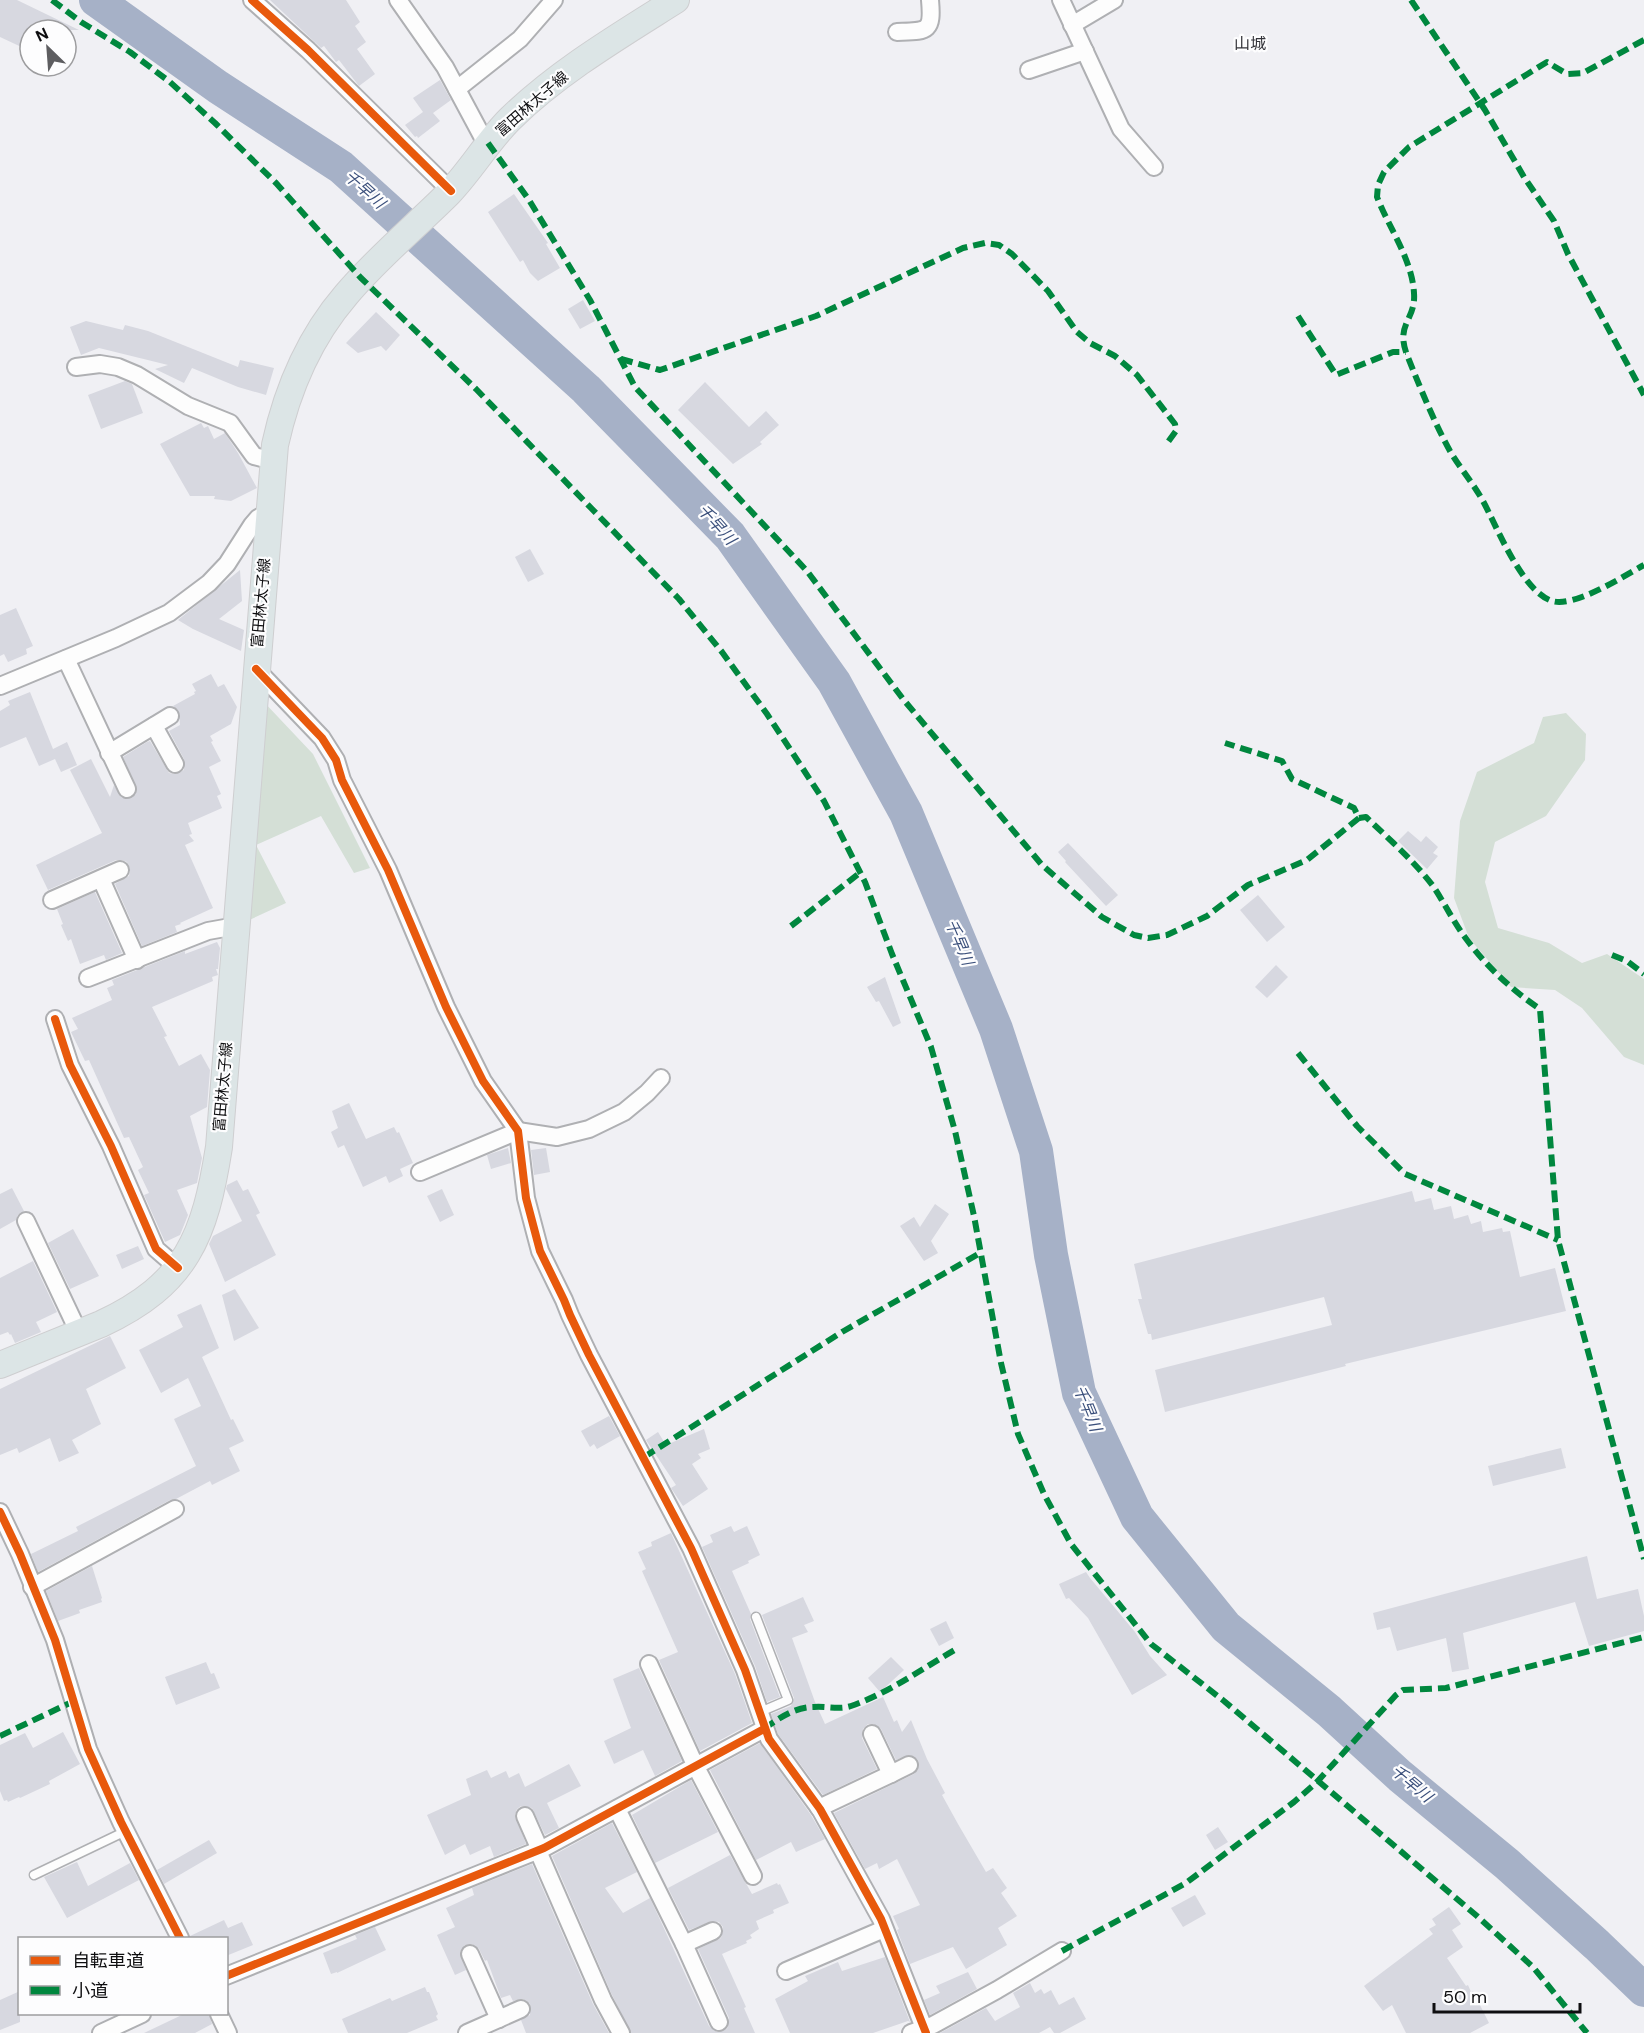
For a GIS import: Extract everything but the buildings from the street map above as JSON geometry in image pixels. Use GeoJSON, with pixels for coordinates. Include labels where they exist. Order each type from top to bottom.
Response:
{"type":"FeatureCollection","features":[{"type":"Feature","properties":{"kind":"main road","name":"富田林太子線"},"geometry":{"type":"LineString","coordinates":[[0,1365],[79,1333],[132,1308],[178,1268],[191,1249],[199,1230],[219,1147],[273,461],[279,424],[286,401],[309,348],[345,295],[447,195],[512,117],[594,53],[675,0]]}},
{"type":"Feature","properties":{"kind":"street"},"geometry":{"type":"LineString","coordinates":[[252,0],[308,50],[447,195]]}},
{"type":"Feature","properties":{"kind":"street"},"geometry":{"type":"LineString","coordinates":[[398,0],[445,67],[488,143]]}},
{"type":"Feature","properties":{"kind":"street"},"geometry":{"type":"LineString","coordinates":[[457,89],[520,39],[554,0]]}},
{"type":"Feature","properties":{"kind":"street"},"geometry":{"type":"LineString","coordinates":[[897,32],[919,31],[927,28],[931,22],[930,0]]}},
{"type":"Feature","properties":{"kind":"street"},"geometry":{"type":"LineString","coordinates":[[1062,0],[1121,129],[1154,167]]}},
{"type":"Feature","properties":{"kind":"street"},"geometry":{"type":"LineString","coordinates":[[1072,25],[1114,0]]}},
{"type":"Feature","properties":{"kind":"street"},"geometry":{"type":"LineString","coordinates":[[1029,70],[1085,51]]}},
{"type":"Feature","properties":{"kind":"street"},"geometry":{"type":"LineString","coordinates":[[76,367],[100,364],[118,367],[137,375],[188,406],[230,423],[254,456],[273,461]]}},
{"type":"Feature","properties":{"kind":"street"},"geometry":{"type":"LineString","coordinates":[[0,686],[116,638],[169,613],[209,583],[227,564],[252,525],[258,518],[269,512]]}},
{"type":"Feature","properties":{"kind":"street"},"geometry":{"type":"LineString","coordinates":[[66,659],[127,789]]}},
{"type":"Feature","properties":{"kind":"street"},"geometry":{"type":"LineString","coordinates":[[256,669],[330,748],[342,780],[388,870],[446,1007],[487,1089],[518,1131],[526,1198],[540,1251],[585,1347],[691,1548],[745,1670],[769,1739],[819,1808],[885,1929],[921,2032],[1062,1951]]}},
{"type":"Feature","properties":{"kind":"street"},"geometry":{"type":"LineString","coordinates":[[109,753],[170,716]]}},
{"type":"Feature","properties":{"kind":"street"},"geometry":{"type":"LineString","coordinates":[[154,726],[175,764]]}},
{"type":"Feature","properties":{"kind":"street"},"geometry":{"type":"LineString","coordinates":[[52,900],[120,870]]}},
{"type":"Feature","properties":{"kind":"street"},"geometry":{"type":"LineString","coordinates":[[101,879],[137,960]]}},
{"type":"Feature","properties":{"kind":"street"},"geometry":{"type":"LineString","coordinates":[[88,978],[208,931],[236,926]]}},
{"type":"Feature","properties":{"kind":"street"},"geometry":{"type":"LineString","coordinates":[[55,1019],[70,1065],[111,1146],[156,1248],[178,1268]]}},
{"type":"Feature","properties":{"kind":"street"},"geometry":{"type":"LineString","coordinates":[[420,1172],[518,1131],[557,1137],[589,1129],[624,1112],[661,1078]]}},
{"type":"Feature","properties":{"kind":"street"},"geometry":{"type":"LineString","coordinates":[[26,1221],[79,1333]]}},
{"type":"Feature","properties":{"kind":"street"},"geometry":{"type":"LineString","coordinates":[[32,1587],[175,1509]]}},
{"type":"Feature","properties":{"kind":"street"},"geometry":{"type":"LineString","coordinates":[[0,1512],[55,1640],[88,1749],[179,1937]]}},
{"type":"Feature","properties":{"kind":"street"},"geometry":{"type":"LineString","coordinates":[[649,1664],[696,1767],[753,1876]]}},
{"type":"Feature","properties":{"kind":"street"},"geometry":{"type":"LineString","coordinates":[[228,1975],[539,1850],[696,1767],[762,1721]]}},
{"type":"Feature","properties":{"kind":"street"},"geometry":{"type":"LineString","coordinates":[[872,1734],[891,1774]]}},
{"type":"Feature","properties":{"kind":"street"},"geometry":{"type":"LineString","coordinates":[[819,1808],[909,1765]]}},
{"type":"Feature","properties":{"kind":"street"},"geometry":{"type":"LineString","coordinates":[[617,1809],[684,1944],[719,2022]]}},
{"type":"Feature","properties":{"kind":"street"},"geometry":{"type":"LineString","coordinates":[[525,1816],[603,2000],[621,2033]]}},
{"type":"Feature","properties":{"kind":"street"},"geometry":{"type":"LineString","coordinates":[[786,1971],[885,1929]]}},
{"type":"Feature","properties":{"kind":"street"},"geometry":{"type":"LineString","coordinates":[[684,1944],[713,1931]]}},
{"type":"Feature","properties":{"kind":"street"},"geometry":{"type":"LineString","coordinates":[[470,1954],[499,2019]]}},
{"type":"Feature","properties":{"kind":"street"},"geometry":{"type":"LineString","coordinates":[[467,2033],[521,2009]]}},
{"type":"Feature","properties":{"kind":"street"},"geometry":{"type":"LineString","coordinates":[[100,2033],[138,2015]]}},
{"type":"Feature","properties":{"kind":"street"},"geometry":{"type":"LineString","coordinates":[[220,2015],[228,2033]]}},
{"type":"Feature","properties":{"kind":"lane"},"geometry":{"type":"LineString","coordinates":[[756,1617],[788,1700],[762,1721]]}},
{"type":"Feature","properties":{"kind":"lane"},"geometry":{"type":"LineString","coordinates":[[34,1875],[126,1831]]}},
{"type":"Feature","properties":{"kind":"shaded area"},"geometry":{"type":"Polygon","coordinates":[[[262,700],[313,754],[370,868],[354,873],[321,816],[256,845],[286,903],[245,922],[262,700]]]}},
{"type":"Feature","properties":{"kind":"shaded area"},"geometry":{"type":"Polygon","coordinates":[[[1566,713],[1586,734],[1585,760],[1546,816],[1495,842],[1485,882],[1498,928],[1549,943],[1582,963],[1607,954],[1644,979],[1644,1065],[1624,1057],[1582,1008],[1555,990],[1511,987],[1469,938],[1454,898],[1460,821],[1477,772],[1534,743],[1543,717],[1566,713]]]}},
{"type":"Feature","properties":{"kind":"waterway","name":"千早川"},"geometry":{"type":"LineString","coordinates":[[96,0],[218,87],[341,167],[586,389],[730,536],[834,682],[906,813],[996,1029],[1036,1151],[1051,1255],[1079,1393],[1137,1517],[1226,1627],[1329,1711],[1400,1776],[1507,1864],[1644,1990]]}},
{"type":"Feature","properties":{"kind":"marked path"},"geometry":{"type":"LineString","coordinates":[[52,0],[81,22],[130,52],[170,82],[215,123],[276,183],[361,278],[476,389],[679,599],[722,652],[767,714],[824,801],[865,882],[931,1047],[955,1131],[974,1216],[1001,1363],[1018,1434],[1044,1494],[1071,1544],[1151,1644],[1224,1701],[1477,1916],[1533,1967],[1587,2033]]}},
{"type":"Feature","properties":{"kind":"marked path"},"geometry":{"type":"LineString","coordinates":[[1411,0],[1485,110],[1524,177],[1554,221],[1568,254],[1644,395]]}},
{"type":"Feature","properties":{"kind":"marked path"},"geometry":{"type":"LineString","coordinates":[[1644,40],[1583,73],[1567,74],[1547,62],[1409,147],[1384,172],[1378,185],[1377,197],[1405,256],[1412,280],[1414,302],[1403,336],[1407,355],[1444,439],[1483,501],[1521,572],[1541,595],[1552,601],[1561,602],[1586,596],[1644,565]]}},
{"type":"Feature","properties":{"kind":"marked path"},"geometry":{"type":"LineString","coordinates":[[488,143],[529,200],[590,300],[635,387],[807,571],[903,699],[1042,865],[1102,917],[1134,935],[1148,938],[1167,935],[1207,916],[1248,885],[1307,860],[1359,818],[1354,808],[1292,779],[1282,761],[1225,743]]}},
{"type":"Feature","properties":{"kind":"marked path"},"geometry":{"type":"LineString","coordinates":[[621,359],[660,370],[816,316],[963,248],[985,243],[999,245],[1012,254],[1048,291],[1077,332],[1090,343],[1115,356],[1137,375],[1175,424],[1176,431],[1168,442]]}},
{"type":"Feature","properties":{"kind":"marked path"},"geometry":{"type":"LineString","coordinates":[[1298,316],[1336,375],[1393,352],[1406,352]]}},
{"type":"Feature","properties":{"kind":"marked path"},"geometry":{"type":"LineString","coordinates":[[1359,818],[1366,817],[1410,859],[1433,886],[1462,934],[1483,960],[1510,986],[1540,1009],[1558,1240],[1644,1559]]}},
{"type":"Feature","properties":{"kind":"marked path"},"geometry":{"type":"LineString","coordinates":[[791,926],[861,872]]}},
{"type":"Feature","properties":{"kind":"marked path"},"geometry":{"type":"LineString","coordinates":[[1612,955],[1627,961],[1644,974]]}},
{"type":"Feature","properties":{"kind":"marked path"},"geometry":{"type":"LineString","coordinates":[[1298,1053],[1357,1126],[1405,1174],[1558,1240]]}},
{"type":"Feature","properties":{"kind":"marked path"},"geometry":{"type":"LineString","coordinates":[[644,1457],[842,1332],[980,1253]]}},
{"type":"Feature","properties":{"kind":"marked path"},"geometry":{"type":"LineString","coordinates":[[1062,1951],[1186,1883],[1294,1802],[1316,1783],[1403,1690],[1446,1688],[1644,1637]]}},
{"type":"Feature","properties":{"kind":"marked path"},"geometry":{"type":"LineString","coordinates":[[764,1729],[781,1717],[807,1707],[837,1708],[865,1701],[958,1648]]}},
{"type":"Feature","properties":{"kind":"marked path"},"geometry":{"type":"LineString","coordinates":[[0,1736],[72,1702]]}},
{"type":"Feature","properties":{"kind":"cycle path"},"geometry":{"type":"LineString","coordinates":[[252,0],[308,50],[451,191]]}},
{"type":"Feature","properties":{"kind":"cycle path"},"geometry":{"type":"LineString","coordinates":[[256,669],[322,738],[336,760],[342,780],[388,870],[446,1007],[483,1081],[518,1131],[526,1198],[540,1251],[589,1355],[691,1548],[745,1670],[769,1739],[820,1809],[881,1919],[926,2033]]}},
{"type":"Feature","properties":{"kind":"cycle path"},"geometry":{"type":"LineString","coordinates":[[55,1019],[70,1065],[111,1146],[156,1249],[178,1268]]}},
{"type":"Feature","properties":{"kind":"cycle path"},"geometry":{"type":"LineString","coordinates":[[0,1512],[55,1640],[88,1749],[121,1822],[179,1937]]}},
{"type":"Feature","properties":{"kind":"cycle path"},"geometry":{"type":"LineString","coordinates":[[228,1975],[544,1848],[764,1729]]}},
{"type":"Feature","properties":{"kind":"district","name":"山城"},"geometry":{"type":"Point","coordinates":[1250,43]}}]}
